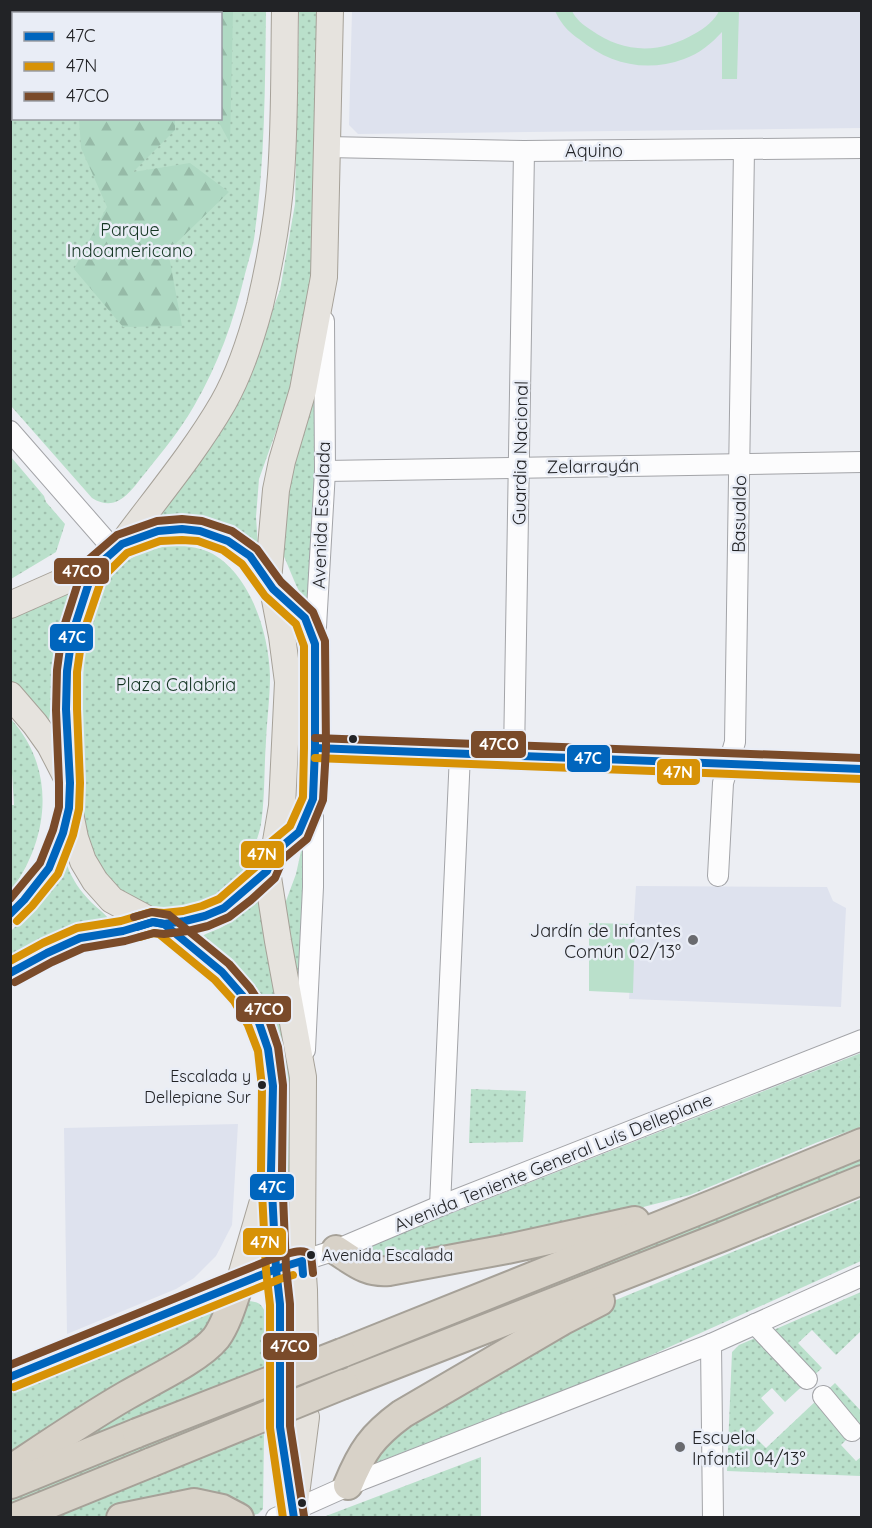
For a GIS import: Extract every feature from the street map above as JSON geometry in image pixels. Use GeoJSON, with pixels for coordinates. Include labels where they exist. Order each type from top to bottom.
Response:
{"type":"FeatureCollection","features":[{"type":"Feature","properties":{"kind":"highway"},"geometry":{"type":"LineString","coordinates":[[10,1484],[714,1204],[861,1143]]}},
{"type":"Feature","properties":{"kind":"highway"},"geometry":{"type":"LineString","coordinates":[[14,1518],[861,1180]]}},
{"type":"Feature","properties":{"kind":"highway"},"geometry":{"type":"LineString","coordinates":[[336,1250],[364,1268],[378,1272],[389,1271],[507,1249],[714,1204]]}},
{"type":"Feature","properties":{"kind":"highway"},"geometry":{"type":"LineString","coordinates":[[348,1485],[357,1463],[373,1438],[402,1414],[565,1319],[721,1237]]}},
{"type":"Feature","properties":{"kind":"highway"},"geometry":{"type":"LineString","coordinates":[[10,1470],[204,1348],[215,1339],[220,1330],[239,1283]]}},
{"type":"Feature","properties":{"kind":"highway"},"geometry":{"type":"LineString","coordinates":[[121,1518],[194,1503],[222,1509],[238,1518]]}},
{"type":"Feature","properties":{"kind":"main road"},"geometry":{"type":"LineString","coordinates":[[280,1361],[280,1304],[271,1171],[273,1086],[268,1050],[258,1020],[242,995],[222,972],[158,923],[112,900],[95,881],[83,861],[75,838],[69,796],[66,709],[67,671],[72,635],[92,573],[111,554],[185,462],[224,402],[252,334],[273,244],[281,176],[285,10]]}},
{"type":"Feature","properties":{"kind":"main road","name":"Avenida Escalada"},"geometry":{"type":"LineString","coordinates":[[305,1352],[302,1261],[303,1077],[278,941],[271,862],[282,806],[288,682],[282,636],[271,585],[276,490],[303,390],[324,277],[330,10]]}},
{"type":"Feature","properties":{"kind":"main road"},"geometry":{"type":"LineString","coordinates":[[10,605],[158,531],[182,529],[201,531],[228,541],[250,556],[271,585],[305,618],[315,644]]}},
{"type":"Feature","properties":{"kind":"main road"},"geometry":{"type":"LineString","coordinates":[[10,695],[50,745],[69,796]]}},
{"type":"Feature","properties":{"kind":"main road"},"geometry":{"type":"LineString","coordinates":[[158,923],[205,916],[224,908],[244,892],[299,832],[313,798]]}},
{"type":"Feature","properties":{"kind":"main road"},"geometry":{"type":"LineString","coordinates":[[239,1283],[271,1171]]}},
{"type":"Feature","properties":{"kind":"main road"},"geometry":{"type":"LineString","coordinates":[[288,1515],[306,1417]]}},
{"type":"Feature","properties":{"kind":"main road"},"geometry":{"type":"LineString","coordinates":[[280,1427],[288,1515]]}},
{"type":"Feature","properties":{"kind":"street","name":"Aquino"},"geometry":{"type":"LineString","coordinates":[[327,147],[524,151],[861,147]]}},
{"type":"Feature","properties":{"kind":"street","name":"Basualdo"},"geometry":{"type":"LineString","coordinates":[[718,876],[723,783],[735,742],[744,149]]}},
{"type":"Feature","properties":{"kind":"street","name":"Guardia Nacional"},"geometry":{"type":"LineString","coordinates":[[514,756],[524,151]]}},
{"type":"Feature","properties":{"kind":"street","name":"Avenida Escalada"},"geometry":{"type":"LineString","coordinates":[[303,1077],[313,887],[315,644],[325,471],[324,277]]}},
{"type":"Feature","properties":{"kind":"street"},"geometry":{"type":"LineString","coordinates":[[10,431],[111,554]]}},
{"type":"Feature","properties":{"kind":"street","name":"Zelarrayán"},"geometry":{"type":"LineString","coordinates":[[325,471],[861,462]]}},
{"type":"Feature","properties":{"kind":"street"},"geometry":{"type":"LineString","coordinates":[[315,748],[861,769]]}},
{"type":"Feature","properties":{"kind":"street"},"geometry":{"type":"LineString","coordinates":[[441,1206],[460,754]]}},
{"type":"Feature","properties":{"kind":"street"},"geometry":{"type":"LineString","coordinates":[[10,914],[49,868],[63,833],[69,796]]}},
{"type":"Feature","properties":{"kind":"street"},"geometry":{"type":"LineString","coordinates":[[10,973],[80,938],[158,923]]}},
{"type":"Feature","properties":{"kind":"street","name":"Avenida Teniente General Luís Dellepiane"},"geometry":{"type":"LineString","coordinates":[[10,1377],[239,1283],[336,1250],[441,1206],[861,1040]]}},
{"type":"Feature","properties":{"kind":"street"},"geometry":{"type":"LineString","coordinates":[[288,1515],[348,1485],[711,1344],[861,1276]]}},
{"type":"Feature","properties":{"kind":"street"},"geometry":{"type":"LineString","coordinates":[[755,1324],[807,1378]]}},
{"type":"Feature","properties":{"kind":"street"},"geometry":{"type":"LineString","coordinates":[[711,1344],[713,1518]]}},
{"type":"Feature","properties":{"kind":"street"},"geometry":{"type":"LineString","coordinates":[[823,1396],[852,1431]]}},
{"type":"Feature","properties":{"kind":"shaded area"},"geometry":{"type":"Polygon","coordinates":[[[352,11],[861,11],[861,128],[358,134],[349,125],[352,11]]]}},
{"type":"Feature","properties":{"kind":"shaded area"},"geometry":{"type":"Polygon","coordinates":[[[636,886],[827,887],[833,901],[846,908],[841,1007],[629,999],[636,886]]]}},
{"type":"Feature","properties":{"kind":"shaded area"},"geometry":{"type":"Polygon","coordinates":[[[238,1124],[232,1225],[216,1256],[194,1278],[176,1289],[67,1334],[64,1128],[238,1124]]]}},
{"type":"Feature","properties":{"kind":"green space","name":"Parque Indoamericano"},"geometry":{"type":"Polygon","coordinates":[[[10,11],[266,11],[265,96],[258,210],[254,239],[236,308],[224,342],[211,375],[189,415],[129,492],[117,502],[101,502],[92,498],[11,406],[10,11]]]}},
{"type":"Feature","properties":{"kind":"green space"},"geometry":{"type":"Polygon","coordinates":[[[233,11],[230,143],[218,120],[222,120],[222,12],[71,12],[233,11]]]}},
{"type":"Feature","properties":{"kind":"green space"},"geometry":{"type":"Polygon","coordinates":[[[299,11],[319,11],[311,300],[300,364],[259,479],[256,517],[258,546],[244,534],[221,522],[201,516],[181,514],[161,517],[158,511],[255,357],[280,290],[295,204],[299,11]]]}},
{"type":"Feature","properties":{"kind":"green space"},"geometry":{"type":"Polygon","coordinates":[[[555,11],[572,11],[583,24],[616,44],[656,48],[683,40],[696,33],[715,18],[719,11],[739,11],[737,79],[722,79],[722,32],[705,48],[690,57],[656,65],[628,64],[603,55],[574,36],[561,22],[555,11]]]}},
{"type":"Feature","properties":{"kind":"green space"},"geometry":{"type":"Polygon","coordinates":[[[79,120],[175,120],[175,130],[133,172],[190,163],[229,192],[168,251],[182,326],[123,327],[74,269],[107,207],[81,148],[79,120]]]}},
{"type":"Feature","properties":{"kind":"green space"},"geometry":{"type":"Polygon","coordinates":[[[318,364],[313,602],[308,604],[296,585],[283,554],[279,522],[318,364]]]}},
{"type":"Feature","properties":{"kind":"green space"},"geometry":{"type":"Polygon","coordinates":[[[11,457],[65,524],[56,552],[11,579],[11,457]]]}},
{"type":"Feature","properties":{"kind":"green space","name":"Plaza Calabria"},"geometry":{"type":"Polygon","coordinates":[[[173,545],[209,552],[223,561],[236,574],[255,605],[261,623],[269,659],[270,684],[260,831],[246,866],[232,885],[214,898],[176,910],[162,911],[152,909],[121,891],[103,874],[92,856],[86,838],[80,797],[80,754],[85,641],[94,602],[108,578],[129,559],[157,548],[173,545]]]}},
{"type":"Feature","properties":{"kind":"green space"},"geometry":{"type":"Polygon","coordinates":[[[73,583],[56,644],[50,714],[49,721],[46,723],[11,688],[10,615],[73,583]]]}},
{"type":"Feature","properties":{"kind":"green space"},"geometry":{"type":"Polygon","coordinates":[[[11,719],[26,739],[36,760],[41,782],[42,805],[40,827],[34,849],[11,891],[10,805],[14,805],[11,719]]]}},
{"type":"Feature","properties":{"kind":"green space"},"geometry":{"type":"Polygon","coordinates":[[[309,824],[298,997],[284,922],[286,901],[296,874],[306,828],[309,824]]]}},
{"type":"Feature","properties":{"kind":"green space"},"geometry":{"type":"Polygon","coordinates":[[[67,865],[80,889],[112,923],[11,964],[11,931],[44,898],[62,866],[67,865]]]}},
{"type":"Feature","properties":{"kind":"green space"},"geometry":{"type":"Polygon","coordinates":[[[256,900],[262,906],[263,933],[292,1082],[291,1225],[285,1221],[290,1091],[275,1029],[261,1003],[238,971],[223,953],[200,938],[231,921],[256,900]]]}},
{"type":"Feature","properties":{"kind":"green space"},"geometry":{"type":"Polygon","coordinates":[[[589,923],[635,924],[633,993],[589,991],[589,923]]]}},
{"type":"Feature","properties":{"kind":"green space"},"geometry":{"type":"Polygon","coordinates":[[[861,1053],[861,1127],[818,1142],[690,1195],[542,1233],[376,1264],[365,1247],[861,1053]]]}},
{"type":"Feature","properties":{"kind":"green space"},"geometry":{"type":"Polygon","coordinates":[[[471,1089],[526,1091],[523,1142],[469,1143],[471,1089]]]}},
{"type":"Feature","properties":{"kind":"green space"},"geometry":{"type":"Polygon","coordinates":[[[861,1159],[861,1165],[11,1505],[10,1499],[861,1159]]]}},
{"type":"Feature","properties":{"kind":"green space"},"geometry":{"type":"Polygon","coordinates":[[[861,1199],[861,1261],[627,1366],[378,1462],[372,1461],[372,1443],[611,1302],[861,1199]]]}},
{"type":"Feature","properties":{"kind":"green space"},"geometry":{"type":"Polygon","coordinates":[[[861,1292],[861,1331],[836,1355],[812,1330],[798,1343],[822,1368],[785,1402],[772,1388],[761,1398],[774,1413],[752,1434],[766,1448],[835,1383],[861,1411],[861,1425],[841,1445],[856,1461],[861,1457],[861,1476],[727,1471],[732,1352],[739,1345],[861,1292]]]}},
{"type":"Feature","properties":{"kind":"green space"},"geometry":{"type":"Polygon","coordinates":[[[246,1301],[260,1304],[265,1314],[267,1321],[266,1367],[70,1449],[246,1301]]]}},
{"type":"Feature","properties":{"kind":"green space"},"geometry":{"type":"Polygon","coordinates":[[[209,1307],[215,1311],[209,1336],[11,1458],[11,1386],[209,1307]]]}},
{"type":"Feature","properties":{"kind":"green space"},"geometry":{"type":"Polygon","coordinates":[[[264,1434],[263,1509],[258,1514],[46,1518],[224,1447],[264,1434]]]}},
{"type":"Feature","properties":{"kind":"green space"},"geometry":{"type":"Polygon","coordinates":[[[481,1457],[481,1517],[326,1517],[326,1516],[481,1457]]]}},
{"type":"Feature","properties":{"kind":"transit line","name":"47CO"},"geometry":{"type":"LineString","coordinates":[[10,899],[40,863],[59,807],[57,670],[62,633],[83,567],[117,535],[157,521],[182,519],[202,521],[232,531],[257,549],[281,582],[313,612],[325,641],[326,748],[323,800],[307,839],[283,859],[275,878],[229,917],[188,931],[154,933],[125,941],[83,948],[15,982]]}},
{"type":"Feature","properties":{"kind":"transit line","name":"47C"},"geometry":{"type":"LineString","coordinates":[[10,914],[49,868],[63,833],[69,808],[70,783],[66,709],[67,671],[72,635],[92,573],[122,544],[158,531],[182,529],[200,531],[228,541],[250,556],[273,589],[305,618],[315,644],[313,799],[299,832],[274,853],[267,871],[224,908],[185,921],[164,924],[153,922],[123,931],[80,938],[10,973]]}},
{"type":"Feature","properties":{"kind":"transit line","name":"47N"},"geometry":{"type":"LineString","coordinates":[[10,961],[77,928],[121,921],[151,912],[183,911],[219,899],[258,865],[266,846],[290,826],[303,797],[304,646],[296,624],[265,596],[242,564],[223,550],[198,541],[160,541],[127,553],[102,578],[82,637],[77,672],[80,783],[79,809],[73,835],[58,874],[17,921]]}},
{"type":"Feature","properties":{"kind":"transit line","name":"47CO"},"geometry":{"type":"LineString","coordinates":[[315,738],[862,758]]}},
{"type":"Feature","properties":{"kind":"transit line","name":"47C"},"geometry":{"type":"LineString","coordinates":[[315,748],[862,769]]}},
{"type":"Feature","properties":{"kind":"transit line","name":"47N"},"geometry":{"type":"LineString","coordinates":[[315,758],[862,779]]}},
{"type":"Feature","properties":{"kind":"transit line","name":"47CO"},"geometry":{"type":"LineString","coordinates":[[134,917],[152,912],[169,915],[229,964],[250,988],[267,1014],[278,1047],[283,1085],[282,1171],[286,1268],[290,1304],[290,1426],[304,1516]]}},
{"type":"Feature","properties":{"kind":"transit line","name":"47C"},"geometry":{"type":"LineString","coordinates":[[137,927],[153,922],[164,924],[222,972],[242,995],[258,1020],[268,1049],[273,1086],[271,1171],[280,1304],[280,1427],[294,1518]]}},
{"type":"Feature","properties":{"kind":"transit line","name":"47N"},"geometry":{"type":"LineString","coordinates":[[140,937],[159,934],[215,980],[234,1001],[248,1025],[258,1051],[262,1087],[261,1172],[270,1305],[270,1428],[283,1518]]}},
{"type":"Feature","properties":{"kind":"transit line","name":"47CO"},"geometry":{"type":"LineString","coordinates":[[10,1365],[287,1254],[307,1252],[311,1255],[313,1273]]}},
{"type":"Feature","properties":{"kind":"transit line","name":"47C"},"geometry":{"type":"LineString","coordinates":[[10,1377],[276,1269],[302,1261],[303,1274]]}},
{"type":"Feature","properties":{"kind":"transit line","name":"47N"},"geometry":{"type":"LineString","coordinates":[[14,1387],[293,1275]]}},
{"type":"Feature","properties":{"kind":"place","name":"Jardín de Infantes Común 02/13°"},"geometry":{"type":"Point","coordinates":[693,940]}},
{"type":"Feature","properties":{"kind":"place","name":"Escalada y Dellepiane Sur"},"geometry":{"type":"Point","coordinates":[262,1085]}},
{"type":"Feature","properties":{"kind":"place","name":"Avenida Escalada"},"geometry":{"type":"Point","coordinates":[311,1255]}},
{"type":"Feature","properties":{"kind":"place","name":"Escuela Infantil 04/13°"},"geometry":{"type":"Point","coordinates":[680,1447]}}]}
